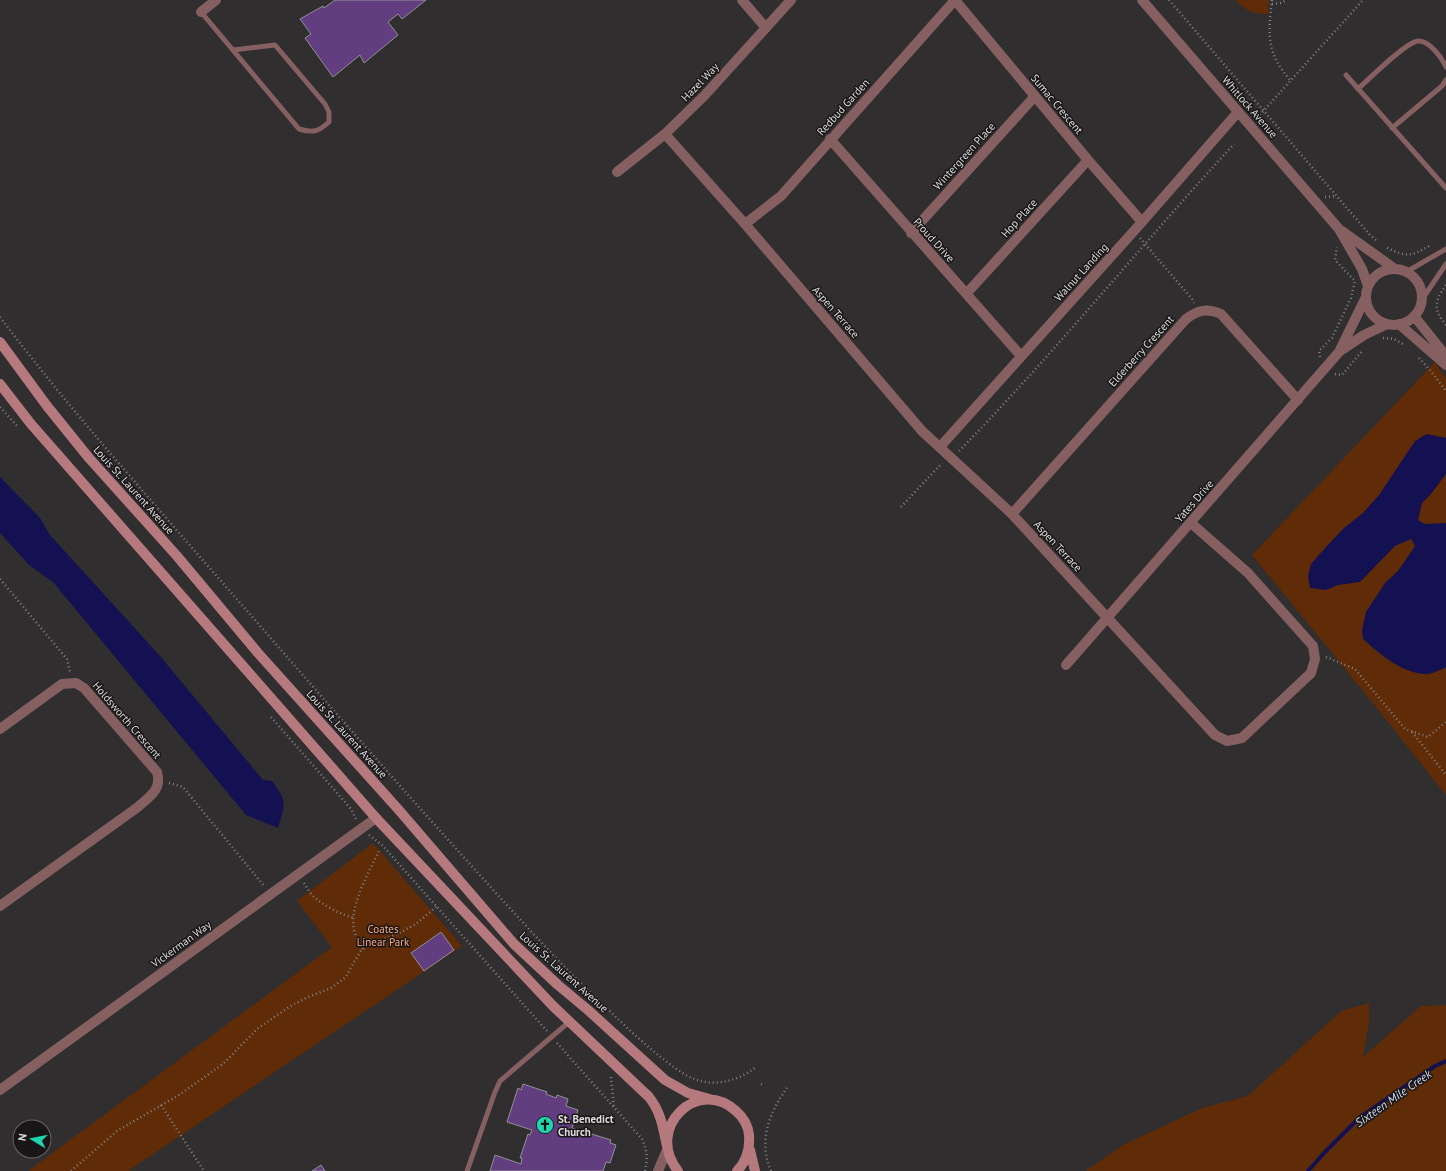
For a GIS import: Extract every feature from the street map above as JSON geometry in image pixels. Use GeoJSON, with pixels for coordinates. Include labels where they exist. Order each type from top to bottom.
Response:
{"type":"FeatureCollection","features":[{"type":"Feature","properties":{"kind":"main road","name":"Louis St. Laurent Avenue"},"geometry":{"type":"LineString","coordinates":[[0,342],[47,406],[89,458],[177,556],[258,653],[398,809],[514,944],[558,985],[666,1080],[688,1093],[723,1102],[732,1107],[740,1114],[745,1122],[749,1132],[749,1146]]}},
{"type":"Feature","properties":{"kind":"main road"},"geometry":{"type":"LineString","coordinates":[[0,384],[36,430],[376,818],[569,1022],[653,1103],[662,1120],[667,1148],[672,1163],[678,1171]]}},
{"type":"Feature","properties":{"kind":"main road"},"geometry":{"type":"LineString","coordinates":[[667,1148],[667,1134],[675,1116],[683,1108],[692,1103],[703,1100],[713,1100]]}},
{"type":"Feature","properties":{"kind":"main road"},"geometry":{"type":"LineString","coordinates":[[737,1171],[746,1159],[749,1146]]}},
{"type":"Feature","properties":{"kind":"main road"},"geometry":{"type":"LineString","coordinates":[[749,1146],[755,1171]]}},
{"type":"Feature","properties":{"kind":"street"},"geometry":{"type":"LineString","coordinates":[[201,12],[216,0]]}},
{"type":"Feature","properties":{"kind":"street"},"geometry":{"type":"LineString","coordinates":[[742,0],[766,28]]}},
{"type":"Feature","properties":{"kind":"street","name":"Hazel Way"},"geometry":{"type":"LineString","coordinates":[[617,172],[665,134],[706,95],[791,0]]}},
{"type":"Feature","properties":{"kind":"street","name":"Sumac Crescent"},"geometry":{"type":"LineString","coordinates":[[955,0],[1088,160],[1142,222]]}},
{"type":"Feature","properties":{"kind":"street","name":"Redbud Garden"},"geometry":{"type":"LineString","coordinates":[[745,224],[781,196],[955,0]]}},
{"type":"Feature","properties":{"kind":"street","name":"Whitlock Avenue"},"geometry":{"type":"LineString","coordinates":[[1142,0],[1339,229],[1362,269],[1368,286]]}},
{"type":"Feature","properties":{"kind":"street","name":"Wintergreen Place"},"geometry":{"type":"LineString","coordinates":[[911,233],[1035,96]]}},
{"type":"Feature","properties":{"kind":"street","name":"Walnut Landing"},"geometry":{"type":"LineString","coordinates":[[940,447],[1142,222],[1238,112]]}},
{"type":"Feature","properties":{"kind":"street","name":"Aspen Terrace"},"geometry":{"type":"LineString","coordinates":[[665,134],[745,224],[922,431],[1012,514],[1215,735],[1227,741],[1242,738],[1311,674],[1315,659],[1314,653]]}},
{"type":"Feature","properties":{"kind":"street","name":"Proud Drive"},"geometry":{"type":"LineString","coordinates":[[830,139],[911,233],[967,293],[1021,356]]}},
{"type":"Feature","properties":{"kind":"street","name":"Hop Place"},"geometry":{"type":"LineString","coordinates":[[967,293],[1088,160]]}},
{"type":"Feature","properties":{"kind":"street","name":"Whitlock Avenue"},"geometry":{"type":"LineString","coordinates":[[1339,229],[1395,269]]}},
{"type":"Feature","properties":{"kind":"street"},"geometry":{"type":"LineString","coordinates":[[1395,269],[1406,272],[1416,280],[1421,292],[1421,301],[1418,310],[1409,320],[1399,324],[1387,324],[1372,314],[1368,306],[1366,298],[1368,286],[1372,279],[1386,270],[1395,269]]}},
{"type":"Feature","properties":{"kind":"street","name":"Yates Drive"},"geometry":{"type":"LineString","coordinates":[[1066,665],[1339,352],[1366,298]]}},
{"type":"Feature","properties":{"kind":"street"},"geometry":{"type":"LineString","coordinates":[[1198,312],[1205,310],[1221,314],[1298,400]]}},
{"type":"Feature","properties":{"kind":"street","name":"Elderberry Crescent"},"geometry":{"type":"LineString","coordinates":[[1012,514],[1186,319],[1198,312]]}},
{"type":"Feature","properties":{"kind":"street"},"geometry":{"type":"LineString","coordinates":[[1414,316],[1446,356]]}},
{"type":"Feature","properties":{"kind":"street","name":"Yates Drive"},"geometry":{"type":"LineString","coordinates":[[1339,352],[1364,335],[1387,324]]}},
{"type":"Feature","properties":{"kind":"street"},"geometry":{"type":"LineString","coordinates":[[1399,324],[1446,365]]}},
{"type":"Feature","properties":{"kind":"street"},"geometry":{"type":"LineString","coordinates":[[1191,523],[1248,573],[1313,646],[1314,653]]}},
{"type":"Feature","properties":{"kind":"street","name":"Holdsworth Crescent"},"geometry":{"type":"LineString","coordinates":[[72,684],[76,683],[84,688],[157,772],[159,780]]}},
{"type":"Feature","properties":{"kind":"street"},"geometry":{"type":"LineString","coordinates":[[0,729],[62,684],[72,684]]}},
{"type":"Feature","properties":{"kind":"street"},"geometry":{"type":"LineString","coordinates":[[0,906],[138,807],[153,794],[159,780]]}},
{"type":"Feature","properties":{"kind":"street","name":"Vickerman Way"},"geometry":{"type":"LineString","coordinates":[[0,1090],[376,818]]}},
{"type":"Feature","properties":{"kind":"street"},"geometry":{"type":"LineString","coordinates":[[658,1171],[667,1148]]}},
{"type":"Feature","properties":{"kind":"lane"},"geometry":{"type":"LineString","coordinates":[[201,12],[299,129],[309,132],[320,130],[329,122],[329,112],[325,104],[275,45],[233,50]]}},
{"type":"Feature","properties":{"kind":"lane"},"geometry":{"type":"LineString","coordinates":[[1358,89],[1403,49],[1416,41],[1424,42],[1430,47],[1444,62],[1446,67]]}},
{"type":"Feature","properties":{"kind":"lane"},"geometry":{"type":"LineString","coordinates":[[1346,75],[1446,188]]}},
{"type":"Feature","properties":{"kind":"lane"},"geometry":{"type":"LineString","coordinates":[[1392,128],[1442,86],[1446,80]]}},
{"type":"Feature","properties":{"kind":"lane"},"geometry":{"type":"LineString","coordinates":[[1406,272],[1446,249]]}},
{"type":"Feature","properties":{"kind":"lane"},"geometry":{"type":"LineString","coordinates":[[1421,301],[1446,264]]}},
{"type":"Feature","properties":{"kind":"lane"},"geometry":{"type":"LineString","coordinates":[[467,1171],[500,1081],[569,1022]]}},
{"type":"Feature","properties":{"kind":"path"},"geometry":{"type":"LineString","coordinates":[[1169,0],[1370,235],[1380,243]]}},
{"type":"Feature","properties":{"kind":"path"},"geometry":{"type":"LineString","coordinates":[[1272,0],[1269,39],[1277,63],[1291,81]]}},
{"type":"Feature","properties":{"kind":"path"},"geometry":{"type":"LineString","coordinates":[[1272,4],[1281,3],[1287,0]]}},
{"type":"Feature","properties":{"kind":"path"},"geometry":{"type":"LineString","coordinates":[[1250,126],[1363,0]]}},
{"type":"Feature","properties":{"kind":"path"},"geometry":{"type":"LineString","coordinates":[[959,451],[978,432],[1234,144]]}},
{"type":"Feature","properties":{"kind":"path"},"geometry":{"type":"LineString","coordinates":[[1139,236],[1192,299],[1198,312]]}},
{"type":"Feature","properties":{"kind":"path"},"geometry":{"type":"LineString","coordinates":[[1385,248],[1401,254],[1414,255],[1429,246]]}},
{"type":"Feature","properties":{"kind":"path"},"geometry":{"type":"LineString","coordinates":[[1319,351],[1332,338],[1351,298],[1355,281],[1335,260]]}},
{"type":"Feature","properties":{"kind":"path"},"geometry":{"type":"LineString","coordinates":[[1446,285],[1436,303],[1438,315],[1446,325]]}},
{"type":"Feature","properties":{"kind":"path"},"geometry":{"type":"LineString","coordinates":[[0,317],[28,355],[120,465],[377,760],[493,892],[584,987],[644,1044],[686,1075],[703,1081],[719,1083],[743,1076],[756,1067]]}},
{"type":"Feature","properties":{"kind":"path"},"geometry":{"type":"LineString","coordinates":[[1382,338],[1394,339],[1405,345]]}},
{"type":"Feature","properties":{"kind":"path"},"geometry":{"type":"LineString","coordinates":[[1342,375],[1366,346]]}},
{"type":"Feature","properties":{"kind":"path"},"geometry":{"type":"LineString","coordinates":[[1415,353],[1446,392]]}},
{"type":"Feature","properties":{"kind":"path"},"geometry":{"type":"LineString","coordinates":[[0,407],[21,431]]}},
{"type":"Feature","properties":{"kind":"path"},"geometry":{"type":"LineString","coordinates":[[901,507],[943,461]]}},
{"type":"Feature","properties":{"kind":"path"},"geometry":{"type":"LineString","coordinates":[[0,579],[66,659],[72,684]]}},
{"type":"Feature","properties":{"kind":"path"},"geometry":{"type":"LineString","coordinates":[[1314,653],[1355,669],[1405,730],[1428,737],[1446,722]]}},
{"type":"Feature","properties":{"kind":"path"},"geometry":{"type":"LineString","coordinates":[[267,713],[351,809],[361,829],[382,845],[642,1139],[646,1146],[647,1155],[645,1171]]}},
{"type":"Feature","properties":{"kind":"path"},"geometry":{"type":"LineString","coordinates":[[1412,732],[1446,775]]}},
{"type":"Feature","properties":{"kind":"path"},"geometry":{"type":"LineString","coordinates":[[159,780],[183,787],[271,894]]}},
{"type":"Feature","properties":{"kind":"path"},"geometry":{"type":"LineString","coordinates":[[363,949],[358,942],[354,929],[354,912],[361,890],[379,851]]}},
{"type":"Feature","properties":{"kind":"path"},"geometry":{"type":"LineString","coordinates":[[298,875],[313,896],[336,911],[354,918]]}},
{"type":"Feature","properties":{"kind":"path"},"geometry":{"type":"LineString","coordinates":[[71,1171],[117,1131],[179,1095],[223,1064],[257,1029],[289,1007],[306,998],[332,988],[346,976],[363,949],[368,945],[395,935],[416,924],[436,907]]}},
{"type":"Feature","properties":{"kind":"path"},"geometry":{"type":"LineString","coordinates":[[610,1061],[614,1108]]}},
{"type":"Feature","properties":{"kind":"path"},"geometry":{"type":"LineString","coordinates":[[771,1171],[765,1151],[765,1133],[769,1118],[778,1100],[787,1088]]}},
{"type":"Feature","properties":{"kind":"path"},"geometry":{"type":"LineString","coordinates":[[161,1105],[204,1171]]}},
{"type":"Feature","properties":{"kind":"green space"},"geometry":{"type":"Polygon","coordinates":[[[1235,0],[1269,0],[1268,14],[1250,11],[1235,0]]]}},
{"type":"Feature","properties":{"kind":"green space"},"geometry":{"type":"Polygon","coordinates":[[[1435,362],[1446,379],[1446,795],[1252,555],[1435,362]]]}},
{"type":"Feature","properties":{"kind":"green space","name":"Coates Linear Park"},"geometry":{"type":"Polygon","coordinates":[[[373,843],[462,946],[128,1171],[28,1171],[44,1159],[52,1159],[52,1153],[332,947],[297,901],[373,843]]]}},
{"type":"Feature","properties":{"kind":"green space"},"geometry":{"type":"Polygon","coordinates":[[[1369,1003],[1369,1023],[1363,1057],[1421,1006],[1446,1005],[1446,1171],[1085,1171],[1123,1145],[1202,1108],[1248,1096],[1341,1011],[1369,1003]]]}},
{"type":"Feature","properties":{"kind":"shaded area"},"geometry":{"type":"Polygon","coordinates":[[[1427,434],[1446,438],[1446,474],[1422,503],[1418,520],[1425,524],[1446,523],[1446,667],[1426,674],[1415,673],[1407,670],[1383,656],[1363,639],[1362,630],[1366,612],[1385,583],[1398,571],[1415,546],[1411,539],[1395,546],[1360,582],[1338,585],[1326,590],[1310,588],[1308,576],[1311,564],[1344,528],[1363,513],[1379,495],[1415,441],[1427,434]]]}},
{"type":"Feature","properties":{"kind":"shaded area"},"geometry":{"type":"Polygon","coordinates":[[[0,477],[40,518],[50,535],[160,656],[263,780],[272,781],[281,794],[284,803],[278,828],[246,815],[53,582],[29,565],[0,533],[0,477]]]}},
{"type":"Feature","properties":{"kind":"building"},"geometry":{"type":"Polygon","coordinates":[[[335,0],[426,0],[402,19],[398,14],[388,22],[398,35],[364,63],[360,55],[333,77],[305,38],[311,34],[300,19],[323,6],[324,8],[335,0]]]}},
{"type":"Feature","properties":{"kind":"building"},"geometry":{"type":"Polygon","coordinates":[[[441,932],[454,950],[424,971],[411,953],[441,932]]]}},
{"type":"Feature","properties":{"kind":"building","name":"St. Benedict Church"},"geometry":{"type":"Polygon","coordinates":[[[523,1084],[547,1092],[546,1094],[556,1098],[557,1095],[568,1099],[566,1106],[578,1110],[572,1128],[611,1140],[610,1143],[616,1145],[610,1163],[606,1162],[603,1171],[490,1171],[495,1155],[521,1164],[522,1158],[520,1158],[528,1134],[530,1135],[532,1130],[507,1122],[518,1088],[521,1090],[523,1084]]]}},
{"type":"Feature","properties":{"kind":"building"},"geometry":{"type":"Polygon","coordinates":[[[321,1165],[325,1171],[312,1171],[321,1165]]]}},
{"type":"Feature","properties":{"kind":"waterway","name":"Sixteen Mile Creek"},"geometry":{"type":"LineString","coordinates":[[1308,1171],[1359,1118],[1435,1066],[1446,1061]]}},
{"type":"Feature","properties":{"kind":"place","name":"St. Benedict Church"},"geometry":{"type":"Point","coordinates":[545,1125]}}]}
